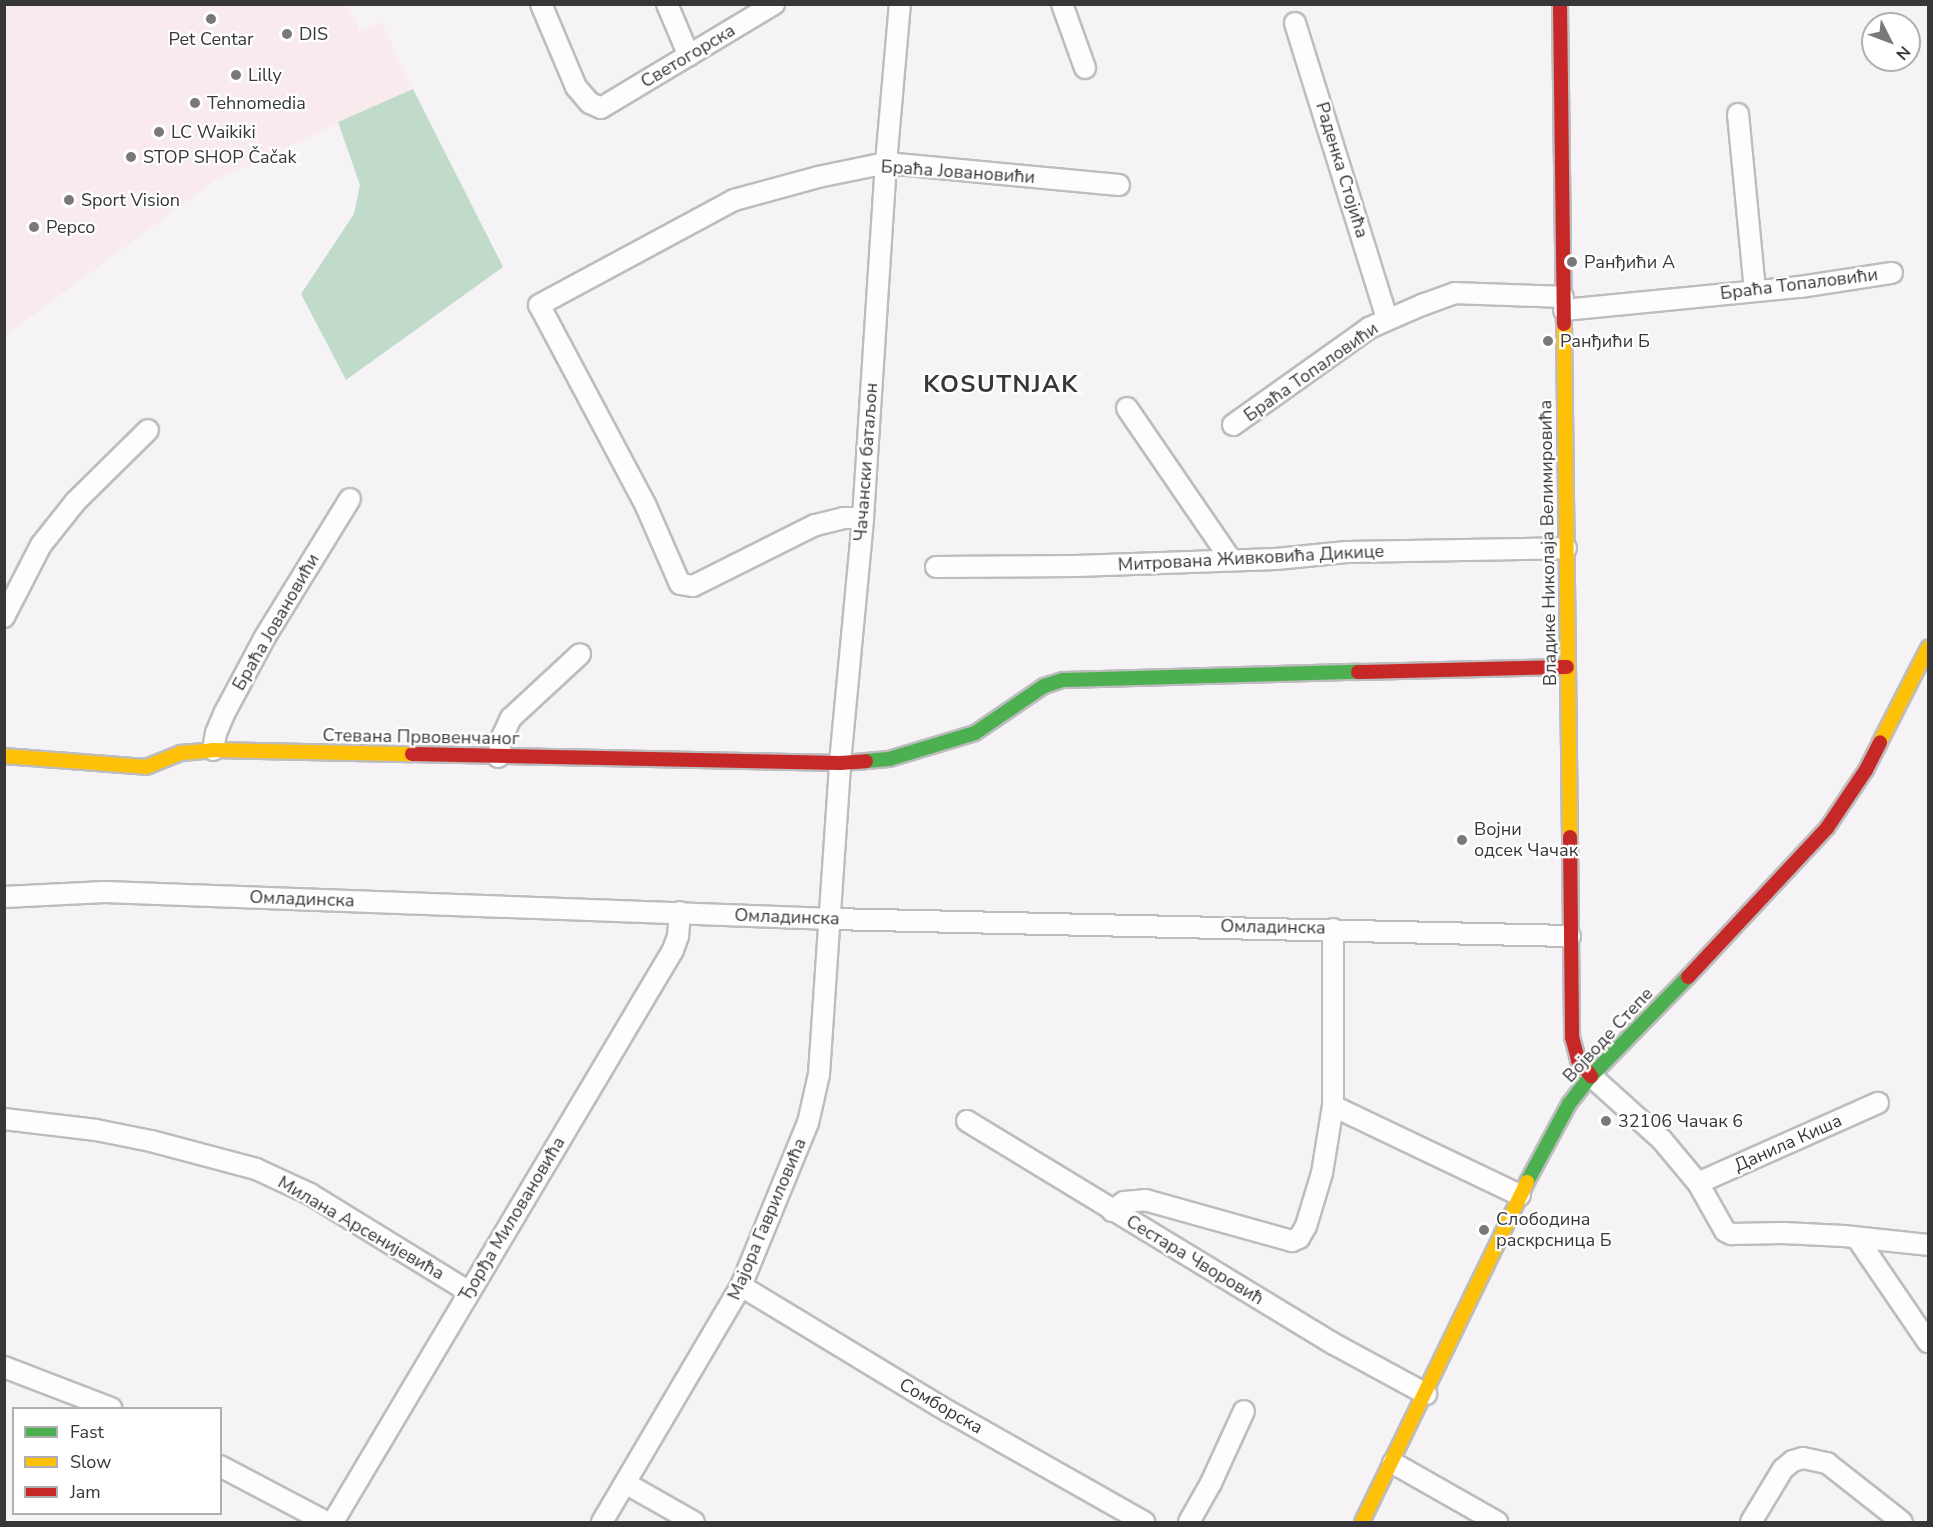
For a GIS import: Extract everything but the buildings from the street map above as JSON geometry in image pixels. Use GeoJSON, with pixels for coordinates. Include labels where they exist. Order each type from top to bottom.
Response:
{"type":"FeatureCollection","features":[{"type":"Feature","properties":{"kind":"street","name":"Светогорска"},"geometry":{"type":"LineString","coordinates":[[541,4],[576,87],[590,103],[601,108],[774,4]]}},
{"type":"Feature","properties":{"kind":"street"},"geometry":{"type":"LineString","coordinates":[[667,4],[689,56]]}},
{"type":"Feature","properties":{"kind":"street","name":"Чачански батаљон"},"geometry":{"type":"LineString","coordinates":[[831,919],[840,764],[863,518],[886,163],[900,4]]}},
{"type":"Feature","properties":{"kind":"street"},"geometry":{"type":"LineString","coordinates":[[1062,4],[1085,68]]}},
{"type":"Feature","properties":{"kind":"street","name":"Владике Николаја Велимировића"},"geometry":{"type":"LineString","coordinates":[[1560,4],[1572,1037],[1578,1060],[1591,1076]]}},
{"type":"Feature","properties":{"kind":"street","name":"Раденка Стојића"},"geometry":{"type":"LineString","coordinates":[[1295,23],[1387,319]]}},
{"type":"Feature","properties":{"kind":"street"},"geometry":{"type":"LineString","coordinates":[[1738,114],[1755,290]]}},
{"type":"Feature","properties":{"kind":"street","name":"Браћа Јовановићи"},"geometry":{"type":"LineString","coordinates":[[863,518],[844,518],[815,525],[693,586],[680,584],[645,504],[539,305],[734,200],[818,177],[886,163],[1119,185]]}},
{"type":"Feature","properties":{"kind":"street","name":"Браћа Топаловићи"},"geometry":{"type":"LineString","coordinates":[[1233,425],[1317,363],[1387,319],[1455,293],[1563,304],[1800,287],[1892,273]]}},
{"type":"Feature","properties":{"kind":"street"},"geometry":{"type":"LineString","coordinates":[[1127,408],[1231,560]]}},
{"type":"Feature","properties":{"kind":"street"},"geometry":{"type":"LineString","coordinates":[[4,617],[41,545],[76,501],[148,430]]}},
{"type":"Feature","properties":{"kind":"street","name":"Браћа Јовановићи"},"geometry":{"type":"LineString","coordinates":[[213,750],[216,733],[224,714],[265,637],[350,499]]}},
{"type":"Feature","properties":{"kind":"street","name":"Митрована Живковића Дикице"},"geometry":{"type":"LineString","coordinates":[[936,567],[1076,566],[1231,560],[1347,552],[1566,548]]}},
{"type":"Feature","properties":{"kind":"street","name":"Војводе Степе"},"geometry":{"type":"LineString","coordinates":[[1362,1522],[1393,1463],[1520,1195],[1565,1111],[1591,1076],[1727,937],[1827,828],[1866,770],[1929,648]]}},
{"type":"Feature","properties":{"kind":"street"},"geometry":{"type":"LineString","coordinates":[[498,757],[502,737],[511,718],[580,654]]}},
{"type":"Feature","properties":{"kind":"street","name":"Стевана Првовенчаног"},"geometry":{"type":"LineString","coordinates":[[4,756],[146,767],[181,753],[213,750],[840,764],[889,759],[975,733],[1044,686],[1064,680],[1567,668]]}},
{"type":"Feature","properties":{"kind":"street","name":"Омладинска"},"geometry":{"type":"LineString","coordinates":[[4,897],[105,892],[831,919],[1333,928],[1570,936]]}},
{"type":"Feature","properties":{"kind":"street","name":"Ђорђа Миловановића"},"geometry":{"type":"LineString","coordinates":[[333,1522],[673,950],[678,936],[680,912]]}},
{"type":"Feature","properties":{"kind":"street","name":"Мајора Гавриловића"},"geometry":{"type":"LineString","coordinates":[[602,1522],[741,1286],[808,1123],[819,1074],[831,919]]}},
{"type":"Feature","properties":{"kind":"street"},"geometry":{"type":"LineString","coordinates":[[1112,1210],[1124,1202],[1145,1200],[1296,1240],[1306,1226],[1322,1173],[1333,1106],[1333,928]]}},
{"type":"Feature","properties":{"kind":"street"},"geometry":{"type":"LineString","coordinates":[[1591,1076],[1651,1129],[1698,1183],[1721,1228],[1731,1234],[1783,1233],[1929,1245]]}},
{"type":"Feature","properties":{"kind":"street","name":"Данила Киша"},"geometry":{"type":"LineString","coordinates":[[1698,1183],[1878,1103]]}},
{"type":"Feature","properties":{"kind":"street"},"geometry":{"type":"LineString","coordinates":[[1333,1106],[1520,1195]]}},
{"type":"Feature","properties":{"kind":"street","name":"Милана Арсенијевића"},"geometry":{"type":"LineString","coordinates":[[4,1119],[96,1130],[151,1141],[256,1169],[310,1194],[469,1292]]}},
{"type":"Feature","properties":{"kind":"street","name":"Сестара Чворовић"},"geometry":{"type":"LineString","coordinates":[[967,1121],[1334,1344],[1426,1394]]}},
{"type":"Feature","properties":{"kind":"street"},"geometry":{"type":"LineString","coordinates":[[1857,1238],[1929,1342]]}},
{"type":"Feature","properties":{"kind":"street","name":"Сомборска"},"geometry":{"type":"LineString","coordinates":[[741,1286],[939,1406],[1144,1522]]}},
{"type":"Feature","properties":{"kind":"street"},"geometry":{"type":"LineString","coordinates":[[4,1367],[108,1407]]}},
{"type":"Feature","properties":{"kind":"street"},"geometry":{"type":"LineString","coordinates":[[1189,1522],[1211,1483],[1244,1411]]}},
{"type":"Feature","properties":{"kind":"street"},"geometry":{"type":"LineString","coordinates":[[1751,1522],[1783,1468],[1792,1461],[1803,1458],[1827,1463],[1902,1522]]}},
{"type":"Feature","properties":{"kind":"street"},"geometry":{"type":"LineString","coordinates":[[1393,1463],[1497,1522]]}},
{"type":"Feature","properties":{"kind":"street"},"geometry":{"type":"LineString","coordinates":[[222,1467],[326,1522]]}},
{"type":"Feature","properties":{"kind":"street"},"geometry":{"type":"LineString","coordinates":[[625,1483],[694,1522]]}},
{"type":"Feature","properties":{"kind":"shaded area"},"geometry":{"type":"Polygon","coordinates":[[[5,5],[348,5],[360,32],[381,22],[413,89],[214,181],[5,336],[5,5]]]}},
{"type":"Feature","properties":{"kind":"green space"},"geometry":{"type":"Polygon","coordinates":[[[413,89],[503,267],[346,380],[301,294],[354,214],[360,185],[338,122],[413,89]]]}},
{"type":"Feature","properties":{"kind":"traffic: fast"},"geometry":{"type":"LineString","coordinates":[[866,761],[889,759],[975,733],[1044,686],[1063,680],[1358,672]]}},
{"type":"Feature","properties":{"kind":"traffic: fast"},"geometry":{"type":"LineString","coordinates":[[1527,1182],[1569,1104],[1591,1076],[1688,977]]}},
{"type":"Feature","properties":{"kind":"traffic: slow"},"geometry":{"type":"LineString","coordinates":[[1564,324],[1570,837]]}},
{"type":"Feature","properties":{"kind":"traffic: slow"},"geometry":{"type":"LineString","coordinates":[[1880,742],[1928,648]]}},
{"type":"Feature","properties":{"kind":"traffic: slow"},"geometry":{"type":"LineString","coordinates":[[4,756],[146,767],[181,753],[213,750],[412,754]]}},
{"type":"Feature","properties":{"kind":"traffic: slow"},"geometry":{"type":"LineString","coordinates":[[1362,1522],[1527,1182]]}},
{"type":"Feature","properties":{"kind":"traffic: jam"},"geometry":{"type":"LineString","coordinates":[[1560,4],[1564,324]]}},
{"type":"Feature","properties":{"kind":"traffic: jam"},"geometry":{"type":"LineString","coordinates":[[1358,672],[1567,667]]}},
{"type":"Feature","properties":{"kind":"traffic: jam"},"geometry":{"type":"LineString","coordinates":[[1688,977],[1827,828],[1866,770],[1880,742]]}},
{"type":"Feature","properties":{"kind":"traffic: jam"},"geometry":{"type":"LineString","coordinates":[[412,754],[840,763],[866,761]]}},
{"type":"Feature","properties":{"kind":"traffic: jam"},"geometry":{"type":"LineString","coordinates":[[1570,837],[1572,1037],[1578,1060],[1591,1076]]}},
{"type":"Feature","properties":{"kind":"place","name":"Pet Centar"},"geometry":{"type":"Point","coordinates":[211,19]}},
{"type":"Feature","properties":{"kind":"place","name":"DIS"},"geometry":{"type":"Point","coordinates":[287,34]}},
{"type":"Feature","properties":{"kind":"place","name":"Lilly"},"geometry":{"type":"Point","coordinates":[236,75]}},
{"type":"Feature","properties":{"kind":"place","name":"Tehnomedia"},"geometry":{"type":"Point","coordinates":[195,103]}},
{"type":"Feature","properties":{"kind":"place","name":"LC Waikiki"},"geometry":{"type":"Point","coordinates":[159,132]}},
{"type":"Feature","properties":{"kind":"place","name":"STOP SHOP Čačak"},"geometry":{"type":"Point","coordinates":[131,157]}},
{"type":"Feature","properties":{"kind":"place","name":"Sport Vision"},"geometry":{"type":"Point","coordinates":[69,200]}},
{"type":"Feature","properties":{"kind":"place","name":"Pepco"},"geometry":{"type":"Point","coordinates":[34,227]}},
{"type":"Feature","properties":{"kind":"place","name":"Ранђићи А"},"geometry":{"type":"Point","coordinates":[1572,262]}},
{"type":"Feature","properties":{"kind":"place","name":"Ранђићи Б"},"geometry":{"type":"Point","coordinates":[1548,341]}},
{"type":"Feature","properties":{"kind":"place","name":"Војни одсек Чачак"},"geometry":{"type":"Point","coordinates":[1462,840]}},
{"type":"Feature","properties":{"kind":"place","name":"32106 Чачак 6"},"geometry":{"type":"Point","coordinates":[1606,1121]}},
{"type":"Feature","properties":{"kind":"place","name":"Слободина раскрсница Б"},"geometry":{"type":"Point","coordinates":[1484,1230]}},
{"type":"Feature","properties":{"kind":"district","name":"KOSUTNJAK"},"geometry":{"type":"Point","coordinates":[1001,385]}}]}
